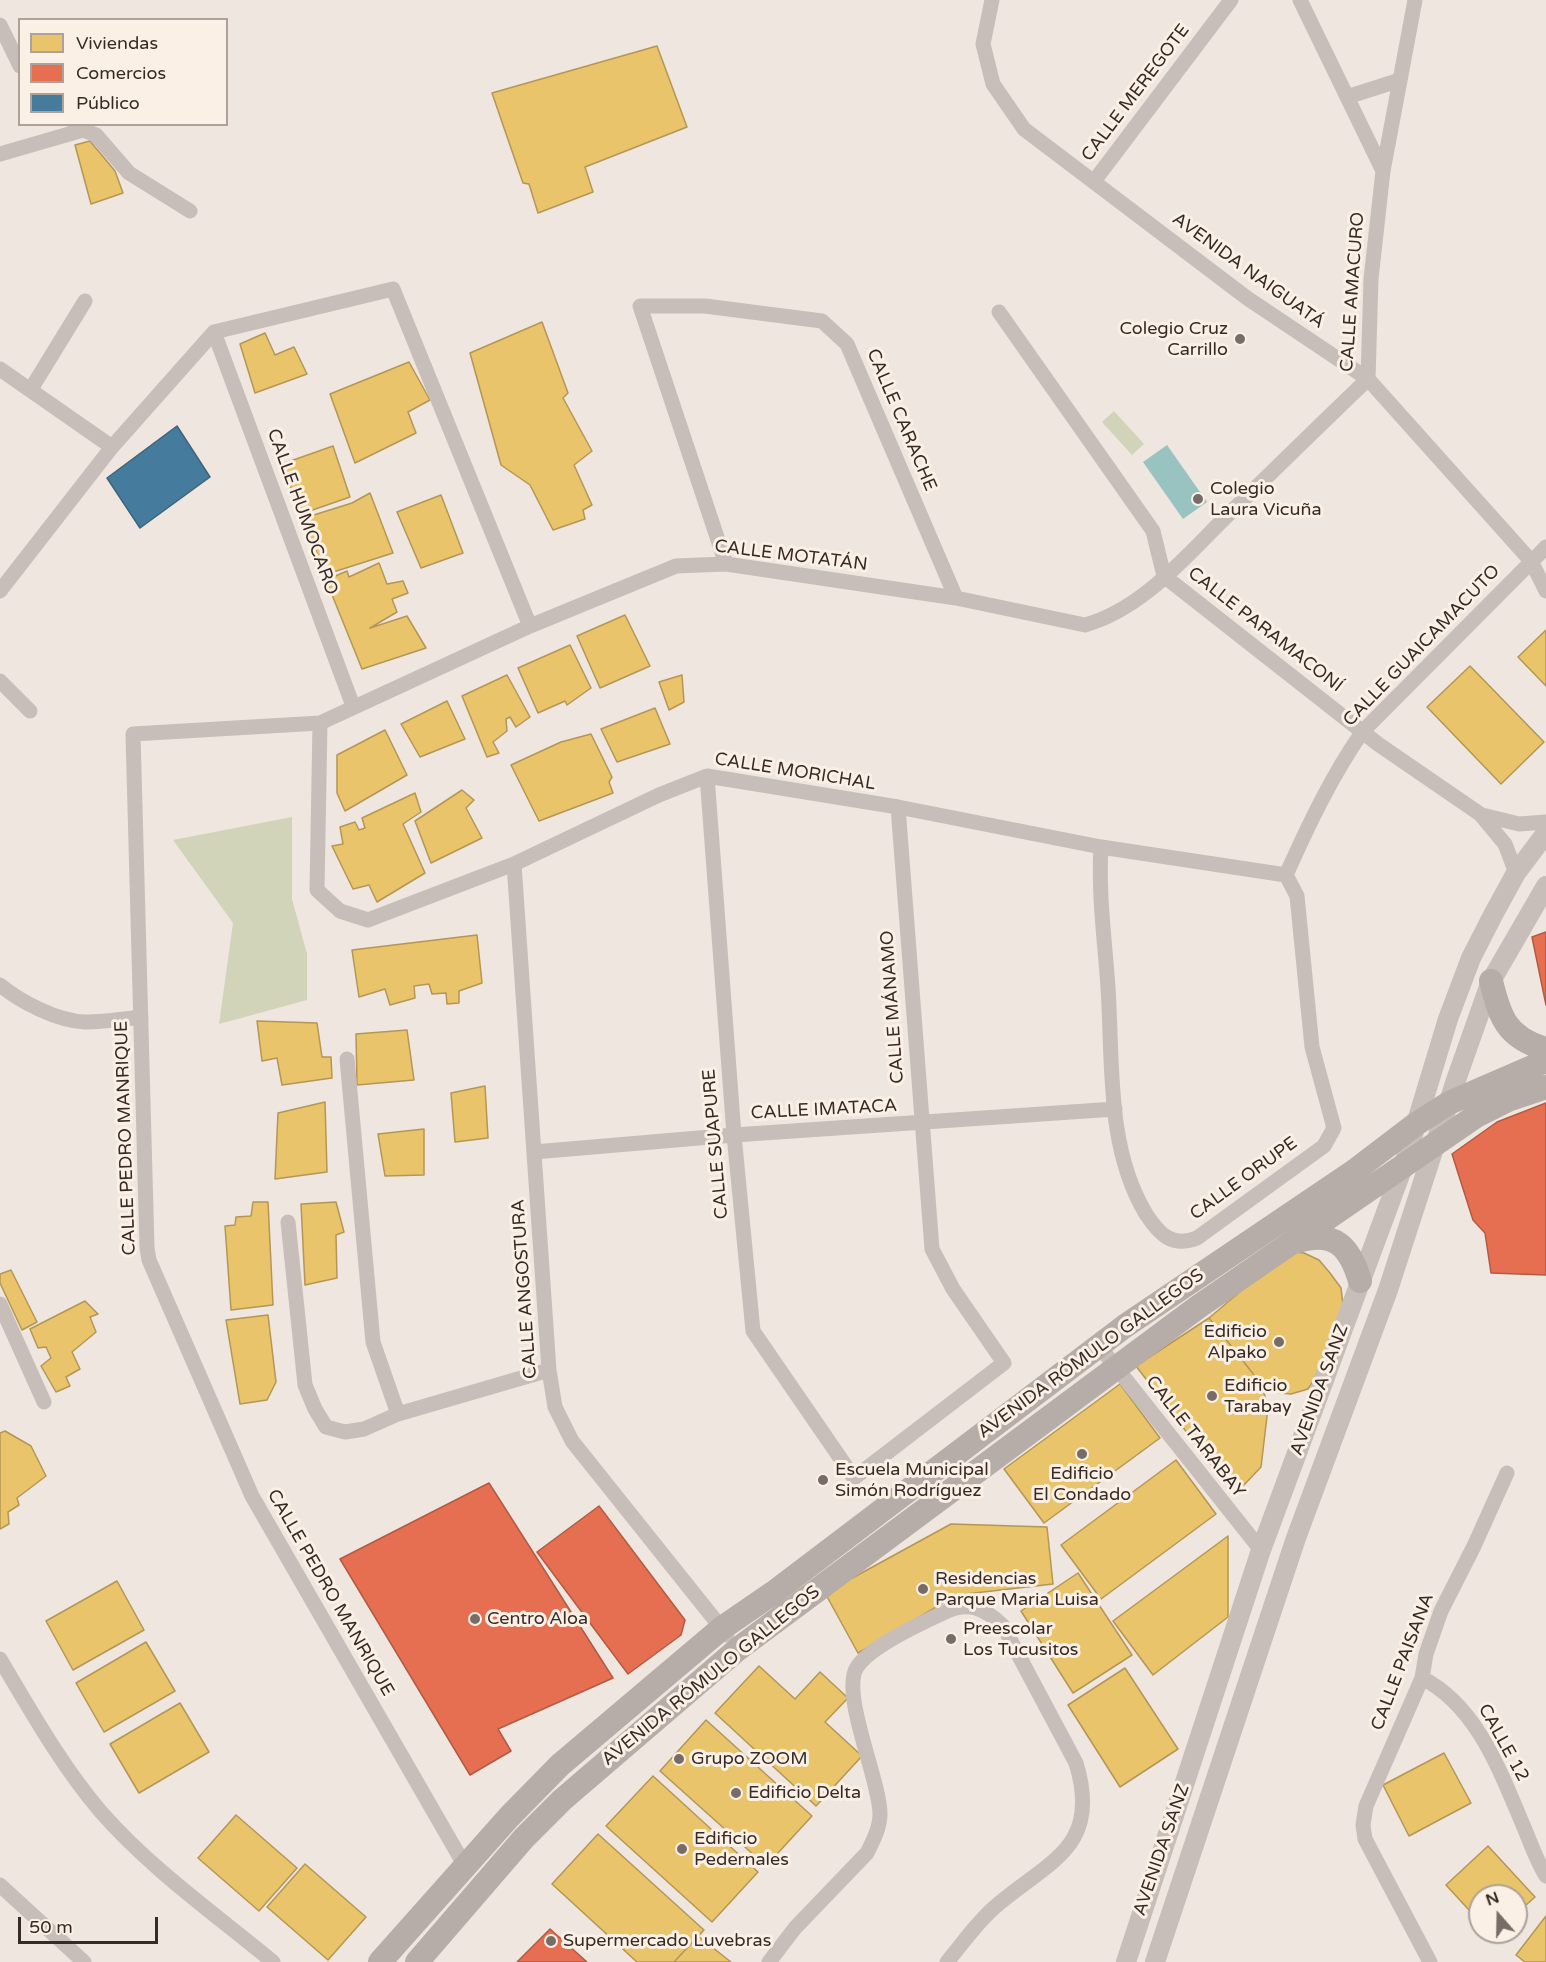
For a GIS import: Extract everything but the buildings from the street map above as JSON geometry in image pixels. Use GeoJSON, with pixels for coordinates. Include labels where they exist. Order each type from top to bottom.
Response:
{"type":"FeatureCollection","features":[{"type":"Feature","properties":{"kind":"main road"},"geometry":{"type":"LineString","coordinates":[[1491,981],[1502,1016],[1510,1030],[1524,1041],[1546,1049]]}},
{"type":"Feature","properties":{"kind":"main road","name":"AVENIDA RÓMULO GALLEGOS"},"geometry":{"type":"LineString","coordinates":[[380,1962],[465,1866],[560,1765],[722,1628],[773,1593],[1099,1346],[1206,1269],[1353,1172],[1416,1124],[1449,1103],[1546,1061]]}},
{"type":"Feature","properties":{"kind":"main road","name":"AVENIDA RÓMULO GALLEGOS"},"geometry":{"type":"LineString","coordinates":[[417,1962],[524,1838],[562,1800],[652,1730],[738,1649],[1198,1307],[1476,1116],[1508,1100],[1546,1087]]}},
{"type":"Feature","properties":{"kind":"main road"},"geometry":{"type":"LineString","coordinates":[[1296,1241],[1312,1237],[1335,1240],[1349,1256],[1360,1281]]}},
{"type":"Feature","properties":{"kind":"street","name":"AVENIDA NAIGUATÁ"},"geometry":{"type":"LineString","coordinates":[[992,0],[983,44],[993,84],[1024,129],[1095,180],[1247,298],[1368,379],[1532,561],[1546,591]]}},
{"type":"Feature","properties":{"kind":"street","name":"CALLE MEREGOTE"},"geometry":{"type":"LineString","coordinates":[[1095,180],[1231,0]]}},
{"type":"Feature","properties":{"kind":"street"},"geometry":{"type":"LineString","coordinates":[[1300,0],[1383,171]]}},
{"type":"Feature","properties":{"kind":"street","name":"CALLE AMACURO"},"geometry":{"type":"LineString","coordinates":[[1164,576],[1368,379],[1371,279],[1383,171],[1415,0]]}},
{"type":"Feature","properties":{"kind":"street"},"geometry":{"type":"LineString","coordinates":[[0,25],[18,62]]}},
{"type":"Feature","properties":{"kind":"street"},"geometry":{"type":"LineString","coordinates":[[1347,97],[1400,80]]}},
{"type":"Feature","properties":{"kind":"street"},"geometry":{"type":"LineString","coordinates":[[0,154],[79,127],[96,135],[129,173],[190,211]]}},
{"type":"Feature","properties":{"kind":"street"},"geometry":{"type":"LineString","coordinates":[[0,591],[112,447],[214,332],[393,289],[530,626]]}},
{"type":"Feature","properties":{"kind":"street"},"geometry":{"type":"LineString","coordinates":[[31,389],[85,301]]}},
{"type":"Feature","properties":{"kind":"street","name":"CALLE CARACHE"},"geometry":{"type":"LineString","coordinates":[[726,564],[640,306],[705,306],[822,321],[848,344],[956,598]]}},
{"type":"Feature","properties":{"kind":"street","name":"CALLE PARAMACONÍ"},"geometry":{"type":"LineString","coordinates":[[999,312],[1153,531],[1164,576],[1362,731],[1480,814],[1505,844],[1516,873]]}},
{"type":"Feature","properties":{"kind":"street","name":"CALLE HUMOCARO"},"geometry":{"type":"LineString","coordinates":[[214,332],[353,706]]}},
{"type":"Feature","properties":{"kind":"street"},"geometry":{"type":"LineString","coordinates":[[0,369],[112,447]]}},
{"type":"Feature","properties":{"kind":"street","name":"CALLE GUAICAMACUTO"},"geometry":{"type":"LineString","coordinates":[[1286,875],[1303,837],[1362,731],[1546,547]]}},
{"type":"Feature","properties":{"kind":"street","name":"AVENIDA NAIGUATÁ"},"geometry":{"type":"LineString","coordinates":[[1532,561],[1546,567]]}},
{"type":"Feature","properties":{"kind":"street","name":"CALLE MOTATÁN"},"geometry":{"type":"LineString","coordinates":[[321,723],[353,706],[530,626],[676,566],[726,564],[956,598],[1085,625],[1105,619],[1125,609],[1164,576]]}},
{"type":"Feature","properties":{"kind":"street"},"geometry":{"type":"LineString","coordinates":[[0,681],[30,711]]}},
{"type":"Feature","properties":{"kind":"street","name":"CALLE MORICHAL"},"geometry":{"type":"LineString","coordinates":[[321,723],[317,890],[340,911],[368,920],[514,864],[659,795],[707,776],[898,807],[1101,847],[1286,875]]}},
{"type":"Feature","properties":{"kind":"street","name":"CALLE PEDRO MANRIQUE"},"geometry":{"type":"LineString","coordinates":[[321,723],[133,734],[147,1248],[149,1260],[252,1496],[465,1866]]}},
{"type":"Feature","properties":{"kind":"street","name":"CALLE SUAPURE"},"geometry":{"type":"LineString","coordinates":[[707,776],[734,1135],[753,1331],[854,1478]]}},
{"type":"Feature","properties":{"kind":"street","name":"CALLE MÁNAMO"},"geometry":{"type":"LineString","coordinates":[[854,1478],[1004,1363],[953,1289],[932,1249],[898,807]]}},
{"type":"Feature","properties":{"kind":"street","name":"CALLE PARAMACONÍ"},"geometry":{"type":"LineString","coordinates":[[1480,814],[1519,824],[1546,822]]}},
{"type":"Feature","properties":{"kind":"street","name":"AVENIDA SANZ"},"geometry":{"type":"LineString","coordinates":[[1126,1962],[1261,1550],[1404,1164],[1448,1019],[1471,958],[1516,873],[1546,833]]}},
{"type":"Feature","properties":{"kind":"street","name":"CALLE ORUPE"},"geometry":{"type":"LineString","coordinates":[[1101,847],[1115,1109],[1121,1153],[1134,1194],[1161,1234],[1180,1242],[1197,1238],[1329,1141],[1334,1122],[1318,1077],[1312,1047],[1297,896],[1286,875]]}},
{"type":"Feature","properties":{"kind":"street","name":"CALLE ANGOSTURA"},"geometry":{"type":"LineString","coordinates":[[514,864],[549,1370],[555,1407],[572,1441],[738,1649]]}},
{"type":"Feature","properties":{"kind":"street","name":"AVENIDA SANZ"},"geometry":{"type":"LineString","coordinates":[[1155,1962],[1296,1538],[1388,1290],[1491,981],[1546,886]]}},
{"type":"Feature","properties":{"kind":"street"},"geometry":{"type":"LineString","coordinates":[[0,985],[13,995],[36,1006],[83,1022],[141,1017]]}},
{"type":"Feature","properties":{"kind":"street"},"geometry":{"type":"LineString","coordinates":[[347,1059],[373,1342],[398,1414]]}},
{"type":"Feature","properties":{"kind":"street","name":"CALLE IMATACA"},"geometry":{"type":"LineString","coordinates":[[534,1152],[734,1135],[922,1124],[1115,1109]]}},
{"type":"Feature","properties":{"kind":"street"},"geometry":{"type":"LineString","coordinates":[[288,1222],[306,1385],[315,1409],[326,1427],[345,1432],[364,1429],[398,1414],[549,1370]]}},
{"type":"Feature","properties":{"kind":"street"},"geometry":{"type":"LineString","coordinates":[[0,1304],[44,1402]]}},
{"type":"Feature","properties":{"kind":"street","name":"CALLE TARABAY"},"geometry":{"type":"LineString","coordinates":[[1099,1346],[1261,1550]]}},
{"type":"Feature","properties":{"kind":"street","name":"CALLE PAISANA"},"geometry":{"type":"LineString","coordinates":[[1430,1962],[1372,1852],[1363,1825],[1366,1806],[1422,1678],[1426,1654],[1441,1611],[1507,1473]]}},
{"type":"Feature","properties":{"kind":"street"},"geometry":{"type":"LineString","coordinates":[[769,1962],[795,1928],[867,1853],[875,1838],[880,1817],[879,1798],[856,1713],[853,1678],[858,1666],[873,1652],[934,1617],[958,1606],[976,1606],[991,1614],[1003,1626],[1076,1763],[1083,1786],[1083,1807],[1078,1828],[1064,1852],[1047,1869],[998,1905],[947,1962]]}},
{"type":"Feature","properties":{"kind":"street"},"geometry":{"type":"LineString","coordinates":[[0,1659],[51,1743],[99,1810],[136,1849],[273,1962]]}},
{"type":"Feature","properties":{"kind":"street","name":"CALLE 12"},"geometry":{"type":"LineString","coordinates":[[1422,1678],[1450,1695],[1477,1730],[1512,1798],[1546,1876]]}},
{"type":"Feature","properties":{"kind":"street"},"geometry":{"type":"LineString","coordinates":[[0,1885],[84,1962]]}},
{"type":"Feature","properties":{"kind":"green space"},"geometry":{"type":"Polygon","coordinates":[[[1114,411],[1144,444],[1132,455],[1102,422],[1114,411]]]}},
{"type":"Feature","properties":{"kind":"green space"},"geometry":{"type":"Polygon","coordinates":[[[292,817],[292,899],[307,954],[307,1000],[219,1024],[233,923],[173,840],[292,817]]]}},
{"type":"Feature","properties":{"kind":"water"},"geometry":{"type":"Polygon","coordinates":[[[1167,445],[1207,502],[1183,519],[1143,462],[1167,445]]]}},
{"type":"Feature","properties":{"kind":"place","name":"Colegio Cruz Carrillo"},"geometry":{"type":"Point","coordinates":[1240,339]}},
{"type":"Feature","properties":{"kind":"place","name":"Colegio Laura Vicuña"},"geometry":{"type":"Point","coordinates":[1198,499]}},
{"type":"Feature","properties":{"kind":"place","name":"Edificio Alpako"},"geometry":{"type":"Point","coordinates":[1279,1342]}},
{"type":"Feature","properties":{"kind":"place","name":"Edificio Tarabay"},"geometry":{"type":"Point","coordinates":[1212,1396]}},
{"type":"Feature","properties":{"kind":"place","name":"Edificio El Condado"},"geometry":{"type":"Point","coordinates":[1082,1454]}},
{"type":"Feature","properties":{"kind":"place","name":"Escuela Municipal Simón Rodríguez"},"geometry":{"type":"Point","coordinates":[823,1480]}},
{"type":"Feature","properties":{"kind":"place","name":"Residencias Parque Maria Luisa"},"geometry":{"type":"Point","coordinates":[923,1589]}},
{"type":"Feature","properties":{"kind":"place","name":"Centro Aloa"},"geometry":{"type":"Point","coordinates":[475,1619]}},
{"type":"Feature","properties":{"kind":"place","name":"Preescolar Los Tucusitos"},"geometry":{"type":"Point","coordinates":[951,1639]}},
{"type":"Feature","properties":{"kind":"place","name":"Grupo ZOOM"},"geometry":{"type":"Point","coordinates":[679,1759]}},
{"type":"Feature","properties":{"kind":"place","name":"Edificio Delta"},"geometry":{"type":"Point","coordinates":[736,1793]}},
{"type":"Feature","properties":{"kind":"place","name":"Edificio Pedernales"},"geometry":{"type":"Point","coordinates":[682,1849]}},
{"type":"Feature","properties":{"kind":"place","name":"Supermercado Luvebras"},"geometry":{"type":"Point","coordinates":[551,1941]}}]}
